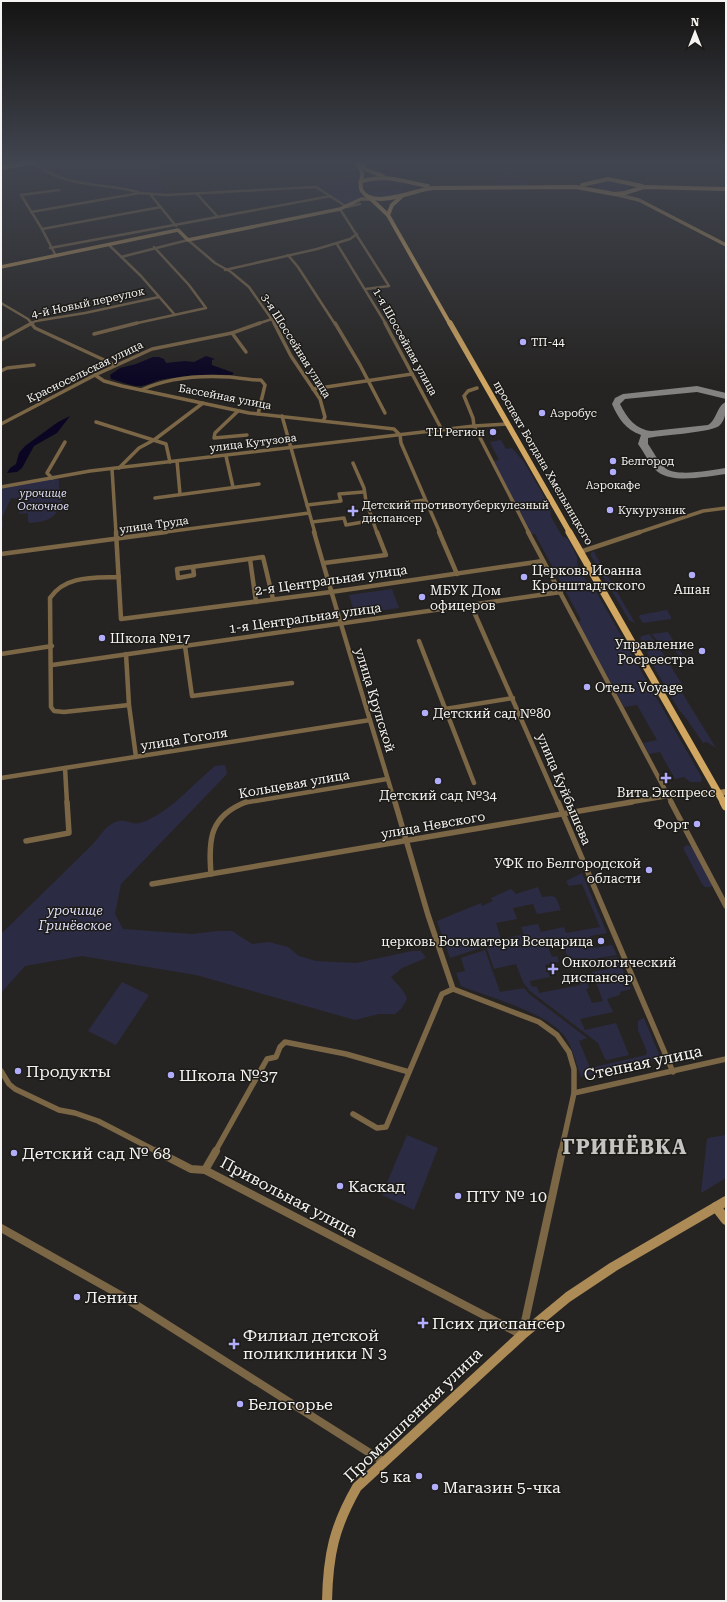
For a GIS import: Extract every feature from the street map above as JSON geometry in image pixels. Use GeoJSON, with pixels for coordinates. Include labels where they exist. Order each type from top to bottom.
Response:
{"type":"FeatureCollection","features":[{"type":"Feature","properties":{"kind":"main road","name":"проспект Богдана Хмельницкого"},"geometry":{"type":"LineString","coordinates":[[400,237],[580,552],[722,792],[726,806]]}},
{"type":"Feature","properties":{"kind":"street"},"geometry":{"type":"LineString","coordinates":[[45,237],[50,248],[56,256]]}},
{"type":"Feature","properties":{"kind":"street"},"geometry":{"type":"LineString","coordinates":[[50,248],[109,237]]}},
{"type":"Feature","properties":{"kind":"street"},"geometry":{"type":"LineString","coordinates":[[1,267],[147,237]]}},
{"type":"Feature","properties":{"kind":"street"},"geometry":{"type":"LineString","coordinates":[[185,237],[188,240]]}},
{"type":"Feature","properties":{"kind":"street"},"geometry":{"type":"LineString","coordinates":[[121,257],[204,237]]}},
{"type":"Feature","properties":{"kind":"street"},"geometry":{"type":"LineString","coordinates":[[225,270],[338,244],[355,237]]}},
{"type":"Feature","properties":{"kind":"street"},"geometry":{"type":"LineString","coordinates":[[359,237],[389,286],[366,290]]}},
{"type":"Feature","properties":{"kind":"street"},"geometry":{"type":"LineString","coordinates":[[710,237],[726,245]]}},
{"type":"Feature","properties":{"kind":"street","name":"3-я Шоссейная улица"},"geometry":{"type":"LineString","coordinates":[[188,240],[249,287],[272,319],[291,356],[323,407],[325,417],[323,421]]}},
{"type":"Feature","properties":{"kind":"street","name":"1-я Шоссейная улица"},"geometry":{"type":"LineString","coordinates":[[338,244],[386,323],[442,430]]}},
{"type":"Feature","properties":{"kind":"street"},"geometry":{"type":"LineString","coordinates":[[109,245],[141,276],[175,314]]}},
{"type":"Feature","properties":{"kind":"street"},"geometry":{"type":"LineString","coordinates":[[94,334],[175,314],[203,309],[206,307],[154,248]]}},
{"type":"Feature","properties":{"kind":"street"},"geometry":{"type":"LineString","coordinates":[[288,255],[299,268],[342,334],[370,380],[385,413]]}},
{"type":"Feature","properties":{"kind":"street","name":"4-й Новый переулок"},"geometry":{"type":"LineString","coordinates":[[1,340],[36,321],[85,313],[159,297]]}},
{"type":"Feature","properties":{"kind":"street"},"geometry":{"type":"LineString","coordinates":[[1,303],[28,319],[35,328],[115,365]]}},
{"type":"Feature","properties":{"kind":"street","name":"Красносельская улица"},"geometry":{"type":"LineString","coordinates":[[1,424],[115,365],[158,347],[194,342],[232,333],[272,319]]}},
{"type":"Feature","properties":{"kind":"street"},"geometry":{"type":"LineString","coordinates":[[232,333],[246,352]]}},
{"type":"Feature","properties":{"kind":"street"},"geometry":{"type":"LineString","coordinates":[[1,371],[7,368],[34,365]]}},
{"type":"Feature","properties":{"kind":"street"},"geometry":{"type":"LineString","coordinates":[[313,389],[412,374]]}},
{"type":"Feature","properties":{"kind":"street","name":"Бассейная улица"},"geometry":{"type":"LineString","coordinates":[[96,375],[104,381],[238,411],[387,427],[394,429],[400,435]]}},
{"type":"Feature","properties":{"kind":"street"},"geometry":{"type":"LineString","coordinates":[[141,390],[156,383],[185,378],[214,377],[261,380],[265,385],[258,414]]}},
{"type":"Feature","properties":{"kind":"street"},"geometry":{"type":"LineString","coordinates":[[477,388],[468,390],[464,396],[465,404],[474,420],[474,426],[543,561],[561,592],[726,906]]}},
{"type":"Feature","properties":{"kind":"street"},"geometry":{"type":"LineString","coordinates":[[119,468],[139,448],[154,440],[203,403]]}},
{"type":"Feature","properties":{"kind":"street"},"geometry":{"type":"LineString","coordinates":[[238,411],[215,433],[214,438],[247,435]]}},
{"type":"Feature","properties":{"kind":"street","name":"улица Крупской"},"geometry":{"type":"LineString","coordinates":[[282,416],[340,624],[428,915],[453,989]]}},
{"type":"Feature","properties":{"kind":"street"},"geometry":{"type":"LineString","coordinates":[[96,422],[166,444],[170,462]]}},
{"type":"Feature","properties":{"kind":"street","name":"улица Кутузова"},"geometry":{"type":"LineString","coordinates":[[1,487],[119,468],[474,426],[508,424]]}},
{"type":"Feature","properties":{"kind":"street"},"geometry":{"type":"LineString","coordinates":[[400,435],[401,444],[457,574]]}},
{"type":"Feature","properties":{"kind":"street"},"geometry":{"type":"LineString","coordinates":[[52,478],[47,473],[65,442]]}},
{"type":"Feature","properties":{"kind":"street"},"geometry":{"type":"LineString","coordinates":[[226,456],[233,487]]}},
{"type":"Feature","properties":{"kind":"street"},"geometry":{"type":"LineString","coordinates":[[177,461],[180,494]]}},
{"type":"Feature","properties":{"kind":"street"},"geometry":{"type":"LineString","coordinates":[[324,564],[386,555],[374,520],[368,508],[363,492],[364,488],[353,464]]}},
{"type":"Feature","properties":{"kind":"street"},"geometry":{"type":"LineString","coordinates":[[112,469],[119,576],[76,580],[63,584],[57,588],[50,598],[52,646],[51,707],[54,711],[64,712],[129,705]]}},
{"type":"Feature","properties":{"kind":"street"},"geometry":{"type":"LineString","coordinates":[[155,498],[259,484]]}},
{"type":"Feature","properties":{"kind":"street"},"geometry":{"type":"LineString","coordinates":[[307,505],[341,501],[338,494],[363,492]]}},
{"type":"Feature","properties":{"kind":"street"},"geometry":{"type":"LineString","coordinates":[[368,508],[425,500]]}},
{"type":"Feature","properties":{"kind":"street"},"geometry":{"type":"LineString","coordinates":[[580,552],[703,511],[726,508]]}},
{"type":"Feature","properties":{"kind":"street","name":"улица Труда"},"geometry":{"type":"LineString","coordinates":[[1,554],[116,540],[309,513]]}},
{"type":"Feature","properties":{"kind":"street"},"geometry":{"type":"LineString","coordinates":[[312,522],[344,518],[346,525],[374,520]]}},
{"type":"Feature","properties":{"kind":"street"},"geometry":{"type":"LineString","coordinates":[[192,567],[263,557],[273,599]]}},
{"type":"Feature","properties":{"kind":"street"},"geometry":{"type":"LineString","coordinates":[[250,560],[256,602]]}},
{"type":"Feature","properties":{"kind":"street","name":"2-я Центральная улица"},"geometry":{"type":"LineString","coordinates":[[119,576],[121,620],[331,592],[543,561]]}},
{"type":"Feature","properties":{"kind":"street","name":"1-я Центральная улица"},"geometry":{"type":"LineString","coordinates":[[52,665],[561,592]]}},
{"type":"Feature","properties":{"kind":"street","name":"улица Куйбышева"},"geometry":{"type":"LineString","coordinates":[[471,605],[513,698],[673,1072]]}},
{"type":"Feature","properties":{"kind":"street"},"geometry":{"type":"LineString","coordinates":[[419,641],[474,783]]}},
{"type":"Feature","properties":{"kind":"street"},"geometry":{"type":"LineString","coordinates":[[1,654],[52,646]]}},
{"type":"Feature","properties":{"kind":"street"},"geometry":{"type":"LineString","coordinates":[[185,646],[192,696],[292,683]]}},
{"type":"Feature","properties":{"kind":"street"},"geometry":{"type":"LineString","coordinates":[[126,654],[129,705],[136,757]]}},
{"type":"Feature","properties":{"kind":"street"},"geometry":{"type":"LineString","coordinates":[[445,709],[513,698]]}},
{"type":"Feature","properties":{"kind":"street","name":"улица Гоголя"},"geometry":{"type":"LineString","coordinates":[[1,778],[370,720]]}},
{"type":"Feature","properties":{"kind":"street"},"geometry":{"type":"LineString","coordinates":[[26,841],[69,834],[65,768]]}},
{"type":"Feature","properties":{"kind":"street","name":"Кольцевая улица"},"geometry":{"type":"LineString","coordinates":[[211,874],[210,847],[212,830],[218,820],[228,810],[238,804],[249,800],[387,779]]}},
{"type":"Feature","properties":{"kind":"street","name":"улица Невского"},"geometry":{"type":"LineString","coordinates":[[152,884],[668,796],[722,792]]}},
{"type":"Feature","properties":{"kind":"street"},"geometry":{"type":"LineString","coordinates":[[353,1114],[377,1128],[386,1127],[442,994],[453,989],[539,1022],[557,1035],[569,1052],[574,1070],[574,1093]]}},
{"type":"Feature","properties":{"kind":"street"},"geometry":{"type":"LineString","coordinates":[[205,1170],[267,1059],[276,1057],[280,1047],[285,1042],[346,1054],[409,1072]]}},
{"type":"Feature","properties":{"kind":"street","name":"Степная улица"},"geometry":{"type":"LineString","coordinates":[[522,1335],[574,1093],[726,1059]]}},
{"type":"Feature","properties":{"kind":"street","name":"Привольная улица"},"geometry":{"type":"LineString","coordinates":[[1,1071],[9,1084],[15,1089],[59,1110],[75,1113],[98,1121],[191,1169],[205,1170],[522,1335]]}},
{"type":"Feature","properties":{"kind":"street","name":"Промышленная улица"},"geometry":{"type":"LineString","coordinates":[[327,1601],[327,1575],[333,1536],[343,1509],[357,1487],[522,1335],[568,1297],[587,1284],[726,1201]]}},
{"type":"Feature","properties":{"kind":"street"},"geometry":{"type":"LineString","coordinates":[[716,1207],[726,1220]]}},
{"type":"Feature","properties":{"kind":"street"},"geometry":{"type":"LineString","coordinates":[[1,1228],[122,1296],[384,1462]]}},
{"type":"Feature","properties":{"kind":"green space"},"geometry":{"type":"Polygon","coordinates":[[[501,440],[506,449],[512,448],[524,462],[550,507],[551,517],[562,536],[568,539],[577,557],[577,564],[587,582],[593,586],[702,778],[701,782],[690,782],[684,777],[675,779],[660,752],[649,754],[643,743],[657,740],[637,705],[624,707],[578,622],[581,620],[535,534],[531,534],[493,461],[499,460],[490,442],[501,440]]]}},
{"type":"Feature","properties":{"kind":"green space","name":"урочище Оскочное"},"geometry":{"type":"Polygon","coordinates":[[[55,478],[59,480],[59,488],[63,495],[60,508],[53,516],[44,521],[30,523],[28,521],[28,513],[19,514],[23,499],[11,498],[2,518],[3,527],[1,527],[1,487],[55,478]]]}},
{"type":"Feature","properties":{"kind":"green space"},"geometry":{"type":"Polygon","coordinates":[[[594,551],[635,623],[629,620],[591,556],[591,553],[594,551]]]}},
{"type":"Feature","properties":{"kind":"green space"},"geometry":{"type":"Polygon","coordinates":[[[392,589],[399,608],[355,614],[349,595],[392,589]]]}},
{"type":"Feature","properties":{"kind":"green space"},"geometry":{"type":"Polygon","coordinates":[[[667,610],[671,619],[643,623],[639,617],[640,615],[667,610]]]}},
{"type":"Feature","properties":{"kind":"green space"},"geometry":{"type":"Polygon","coordinates":[[[668,632],[688,664],[685,665],[669,641],[659,641],[652,634],[668,632]]]}},
{"type":"Feature","properties":{"kind":"green space"},"geometry":{"type":"Polygon","coordinates":[[[649,634],[657,644],[683,686],[681,691],[716,748],[707,742],[703,743],[679,710],[651,662],[640,638],[649,634]]]}},
{"type":"Feature","properties":{"kind":"green space","name":"урочище Гринёвское"},"geometry":{"type":"Polygon","coordinates":[[[225,765],[227,774],[121,884],[115,914],[123,929],[192,934],[232,931],[252,944],[269,942],[288,947],[299,956],[316,961],[356,963],[412,951],[421,951],[426,958],[402,968],[391,977],[402,990],[407,999],[401,1009],[395,1014],[379,1014],[355,1020],[196,975],[82,956],[25,966],[1,993],[1,934],[94,843],[111,824],[119,821],[138,823],[148,820],[175,802],[215,766],[225,765]]]}},
{"type":"Feature","properties":{"kind":"green space"},"geometry":{"type":"Polygon","coordinates":[[[687,845],[693,847],[712,885],[711,887],[705,887],[702,884],[684,850],[684,847],[687,845]]]}},
{"type":"Feature","properties":{"kind":"green space"},"geometry":{"type":"Polygon","coordinates":[[[582,873],[607,933],[590,936],[595,948],[612,945],[617,955],[570,963],[562,942],[547,944],[552,957],[557,956],[559,962],[545,965],[550,977],[530,981],[531,986],[537,987],[539,993],[581,985],[578,977],[585,976],[589,988],[586,989],[592,1003],[603,1001],[592,972],[609,969],[605,959],[617,957],[631,989],[620,992],[620,995],[607,999],[613,1012],[580,1019],[585,1030],[616,1023],[629,1055],[607,1060],[605,1059],[598,1043],[530,991],[523,982],[516,964],[494,969],[486,946],[450,958],[437,921],[481,903],[482,906],[493,901],[491,898],[511,889],[516,894],[538,887],[542,897],[552,896],[556,898],[561,910],[537,914],[533,904],[513,908],[517,919],[496,923],[501,939],[524,934],[521,927],[538,924],[541,932],[564,927],[566,933],[600,927],[582,884],[569,886],[566,881],[582,873]]]}},
{"type":"Feature","properties":{"kind":"green space"},"geometry":{"type":"Polygon","coordinates":[[[485,950],[500,992],[524,988],[528,993],[587,1038],[579,1041],[590,1068],[646,1055],[647,1052],[638,1030],[638,1021],[644,1018],[661,1059],[581,1077],[568,1042],[561,1032],[552,1024],[528,1011],[461,986],[456,973],[465,971],[461,958],[485,950]]]}},
{"type":"Feature","properties":{"kind":"green space"},"geometry":{"type":"Polygon","coordinates":[[[122,982],[149,995],[116,1045],[88,1031],[122,982]]]}},
{"type":"Feature","properties":{"kind":"green space"},"geometry":{"type":"Polygon","coordinates":[[[407,1135],[438,1148],[414,1210],[382,1195],[407,1135]]]}},
{"type":"Feature","properties":{"kind":"green space"},"geometry":{"type":"Polygon","coordinates":[[[726,1135],[726,1178],[701,1193],[707,1139],[726,1135]]]}},
{"type":"Feature","properties":{"kind":"shaded area"},"geometry":{"type":"Polygon","coordinates":[[[206,356],[215,359],[212,360],[212,365],[234,373],[232,375],[178,377],[159,380],[141,386],[130,385],[111,379],[110,375],[120,368],[136,364],[153,357],[164,359],[166,363],[185,361],[194,362],[206,356]]]}},
{"type":"Feature","properties":{"kind":"shaded area"},"geometry":{"type":"Polygon","coordinates":[[[70,416],[57,433],[34,446],[22,468],[17,472],[7,473],[10,468],[16,464],[19,453],[25,446],[58,422],[70,416]]]}},
{"type":"Feature","properties":{"kind":"taxiway"},"geometry":{"type":"LineString","coordinates":[[652,434],[640,432],[626,421],[616,404],[618,400],[623,397],[697,389],[726,396]]}},
{"type":"Feature","properties":{"kind":"taxiway"},"geometry":{"type":"LineString","coordinates":[[652,434],[710,427],[716,424],[726,405]]}},
{"type":"Feature","properties":{"kind":"taxiway"},"geometry":{"type":"LineString","coordinates":[[652,434],[644,437],[643,444],[661,470],[669,474],[681,476],[726,471]]}},
{"type":"Feature","properties":{"kind":"place","name":"ТП-44"},"geometry":{"type":"Point","coordinates":[523,342]}},
{"type":"Feature","properties":{"kind":"place","name":"Аэробус"},"geometry":{"type":"Point","coordinates":[542,413]}},
{"type":"Feature","properties":{"kind":"place","name":"ТЦ Регион"},"geometry":{"type":"Point","coordinates":[493,432]}},
{"type":"Feature","properties":{"kind":"place","name":"Белгород"},"geometry":{"type":"Point","coordinates":[613,461]}},
{"type":"Feature","properties":{"kind":"place","name":"Аэрокафе"},"geometry":{"type":"Point","coordinates":[613,472]}},
{"type":"Feature","properties":{"kind":"place","name":"Кукурузник"},"geometry":{"type":"Point","coordinates":[610,510]}},
{"type":"Feature","properties":{"kind":"place","name":"Детский противотуберкулезный диспансер"},"geometry":{"type":"Point","coordinates":[353,511]}},
{"type":"Feature","properties":{"kind":"place","name":"Ашан"},"geometry":{"type":"Point","coordinates":[692,575]}},
{"type":"Feature","properties":{"kind":"place","name":"Церковь Иоанна Кронштадтского"},"geometry":{"type":"Point","coordinates":[524,577]}},
{"type":"Feature","properties":{"kind":"place","name":"МБУК Дом офицеров"},"geometry":{"type":"Point","coordinates":[422,597]}},
{"type":"Feature","properties":{"kind":"place","name":"Школа №17"},"geometry":{"type":"Point","coordinates":[102,638]}},
{"type":"Feature","properties":{"kind":"place","name":"Управление Росреестра"},"geometry":{"type":"Point","coordinates":[702,651]}},
{"type":"Feature","properties":{"kind":"place","name":"Отель Voyage"},"geometry":{"type":"Point","coordinates":[587,687]}},
{"type":"Feature","properties":{"kind":"place","name":"Детский сад №80"},"geometry":{"type":"Point","coordinates":[425,713]}},
{"type":"Feature","properties":{"kind":"place","name":"Вита Экспресс"},"geometry":{"type":"Point","coordinates":[666,778]}},
{"type":"Feature","properties":{"kind":"place","name":"Детский сад №34"},"geometry":{"type":"Point","coordinates":[438,781]}},
{"type":"Feature","properties":{"kind":"place","name":"Форт"},"geometry":{"type":"Point","coordinates":[697,824]}},
{"type":"Feature","properties":{"kind":"place","name":"УФК по Белгородской области"},"geometry":{"type":"Point","coordinates":[649,870]}},
{"type":"Feature","properties":{"kind":"place","name":"церковь Богоматери Всецарица"},"geometry":{"type":"Point","coordinates":[601,941]}},
{"type":"Feature","properties":{"kind":"place","name":"Онкологический диспансер"},"geometry":{"type":"Point","coordinates":[553,969]}},
{"type":"Feature","properties":{"kind":"place","name":"Продукты"},"geometry":{"type":"Point","coordinates":[18,1071]}},
{"type":"Feature","properties":{"kind":"place","name":"Школа №37"},"geometry":{"type":"Point","coordinates":[171,1075]}},
{"type":"Feature","properties":{"kind":"place","name":"Детский сад № 68"},"geometry":{"type":"Point","coordinates":[14,1153]}},
{"type":"Feature","properties":{"kind":"place","name":"Каскад"},"geometry":{"type":"Point","coordinates":[340,1186]}},
{"type":"Feature","properties":{"kind":"place","name":"ПТУ № 10"},"geometry":{"type":"Point","coordinates":[458,1196]}},
{"type":"Feature","properties":{"kind":"place","name":"Ленин"},"geometry":{"type":"Point","coordinates":[77,1297]}},
{"type":"Feature","properties":{"kind":"place","name":"Псих диспансер"},"geometry":{"type":"Point","coordinates":[423,1323]}},
{"type":"Feature","properties":{"kind":"place","name":"Филиал детской поликлиники N 3"},"geometry":{"type":"Point","coordinates":[234,1344]}},
{"type":"Feature","properties":{"kind":"place","name":"Белогорье"},"geometry":{"type":"Point","coordinates":[240,1404]}},
{"type":"Feature","properties":{"kind":"place","name":"5 ка"},"geometry":{"type":"Point","coordinates":[419,1476]}},
{"type":"Feature","properties":{"kind":"place","name":"Магазин 5-чка"},"geometry":{"type":"Point","coordinates":[435,1487]}},
{"type":"Feature","properties":{"kind":"district","name":"ГРИНЁВКА"},"geometry":{"type":"Point","coordinates":[625,1147]}}]}
